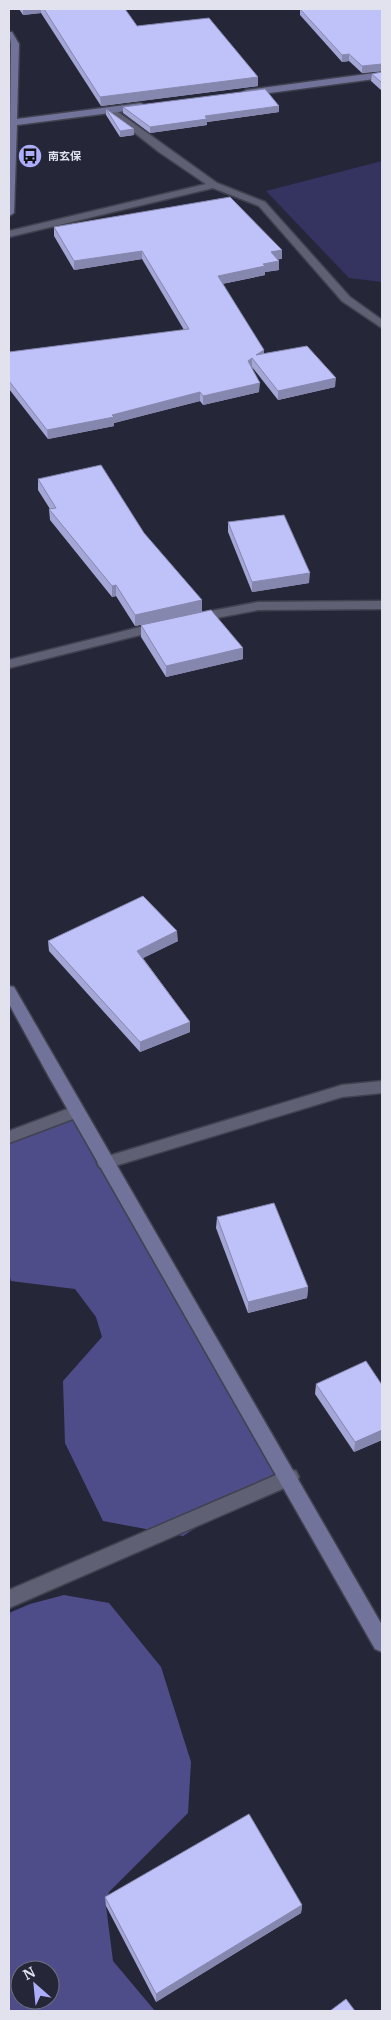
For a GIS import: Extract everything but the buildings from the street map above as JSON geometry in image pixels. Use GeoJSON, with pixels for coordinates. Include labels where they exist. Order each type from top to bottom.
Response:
{"type":"FeatureCollection","features":[{"type":"Feature","properties":{"kind":"street"},"geometry":{"type":"LineString","coordinates":[[9,34],[12,44],[9,213]]}},
{"type":"Feature","properties":{"kind":"street"},"geometry":{"type":"LineString","coordinates":[[237,94],[382,75]]}},
{"type":"Feature","properties":{"kind":"street"},"geometry":{"type":"LineString","coordinates":[[11,122],[150,105]]}},
{"type":"Feature","properties":{"kind":"street"},"geometry":{"type":"LineString","coordinates":[[111,110],[162,150],[214,185],[262,204],[346,299],[382,325]]}},
{"type":"Feature","properties":{"kind":"street"},"geometry":{"type":"LineString","coordinates":[[9,234],[214,185]]}},
{"type":"Feature","properties":{"kind":"street"},"geometry":{"type":"LineString","coordinates":[[9,664],[179,622],[258,606],[382,605]]}},
{"type":"Feature","properties":{"kind":"street"},"geometry":{"type":"LineString","coordinates":[[9,991],[75,1112],[290,1477],[382,1643]]}},
{"type":"Feature","properties":{"kind":"street"},"geometry":{"type":"LineString","coordinates":[[105,1163],[342,1091],[382,1087]]}},
{"type":"Feature","properties":{"kind":"street"},"geometry":{"type":"LineString","coordinates":[[9,1137],[75,1112]]}},
{"type":"Feature","properties":{"kind":"street"},"geometry":{"type":"LineString","coordinates":[[9,1598],[290,1477]]}},
{"type":"Feature","properties":{"kind":"shaded area"},"geometry":{"type":"Polygon","coordinates":[[[382,161],[382,282],[349,278],[266,191],[382,161]]]}},
{"type":"Feature","properties":{"kind":"shaded area"},"geometry":{"type":"Polygon","coordinates":[[[78,1118],[114,1161],[292,1466],[183,1536],[103,1521],[65,1443],[63,1381],[102,1337],[96,1317],[75,1289],[11,1281],[9,1273],[9,1138],[78,1118]]]}},
{"type":"Feature","properties":{"kind":"shaded area"},"geometry":{"type":"Polygon","coordinates":[[[64,1595],[109,1603],[161,1667],[191,1762],[188,1813],[109,1892],[106,1906],[113,1961],[155,2011],[9,2011],[9,1613],[30,1604],[64,1595]]]}},
{"type":"Feature","properties":{"kind":"place","name":"南玄保"},"geometry":{"type":"Point","coordinates":[30,156]}}]}
